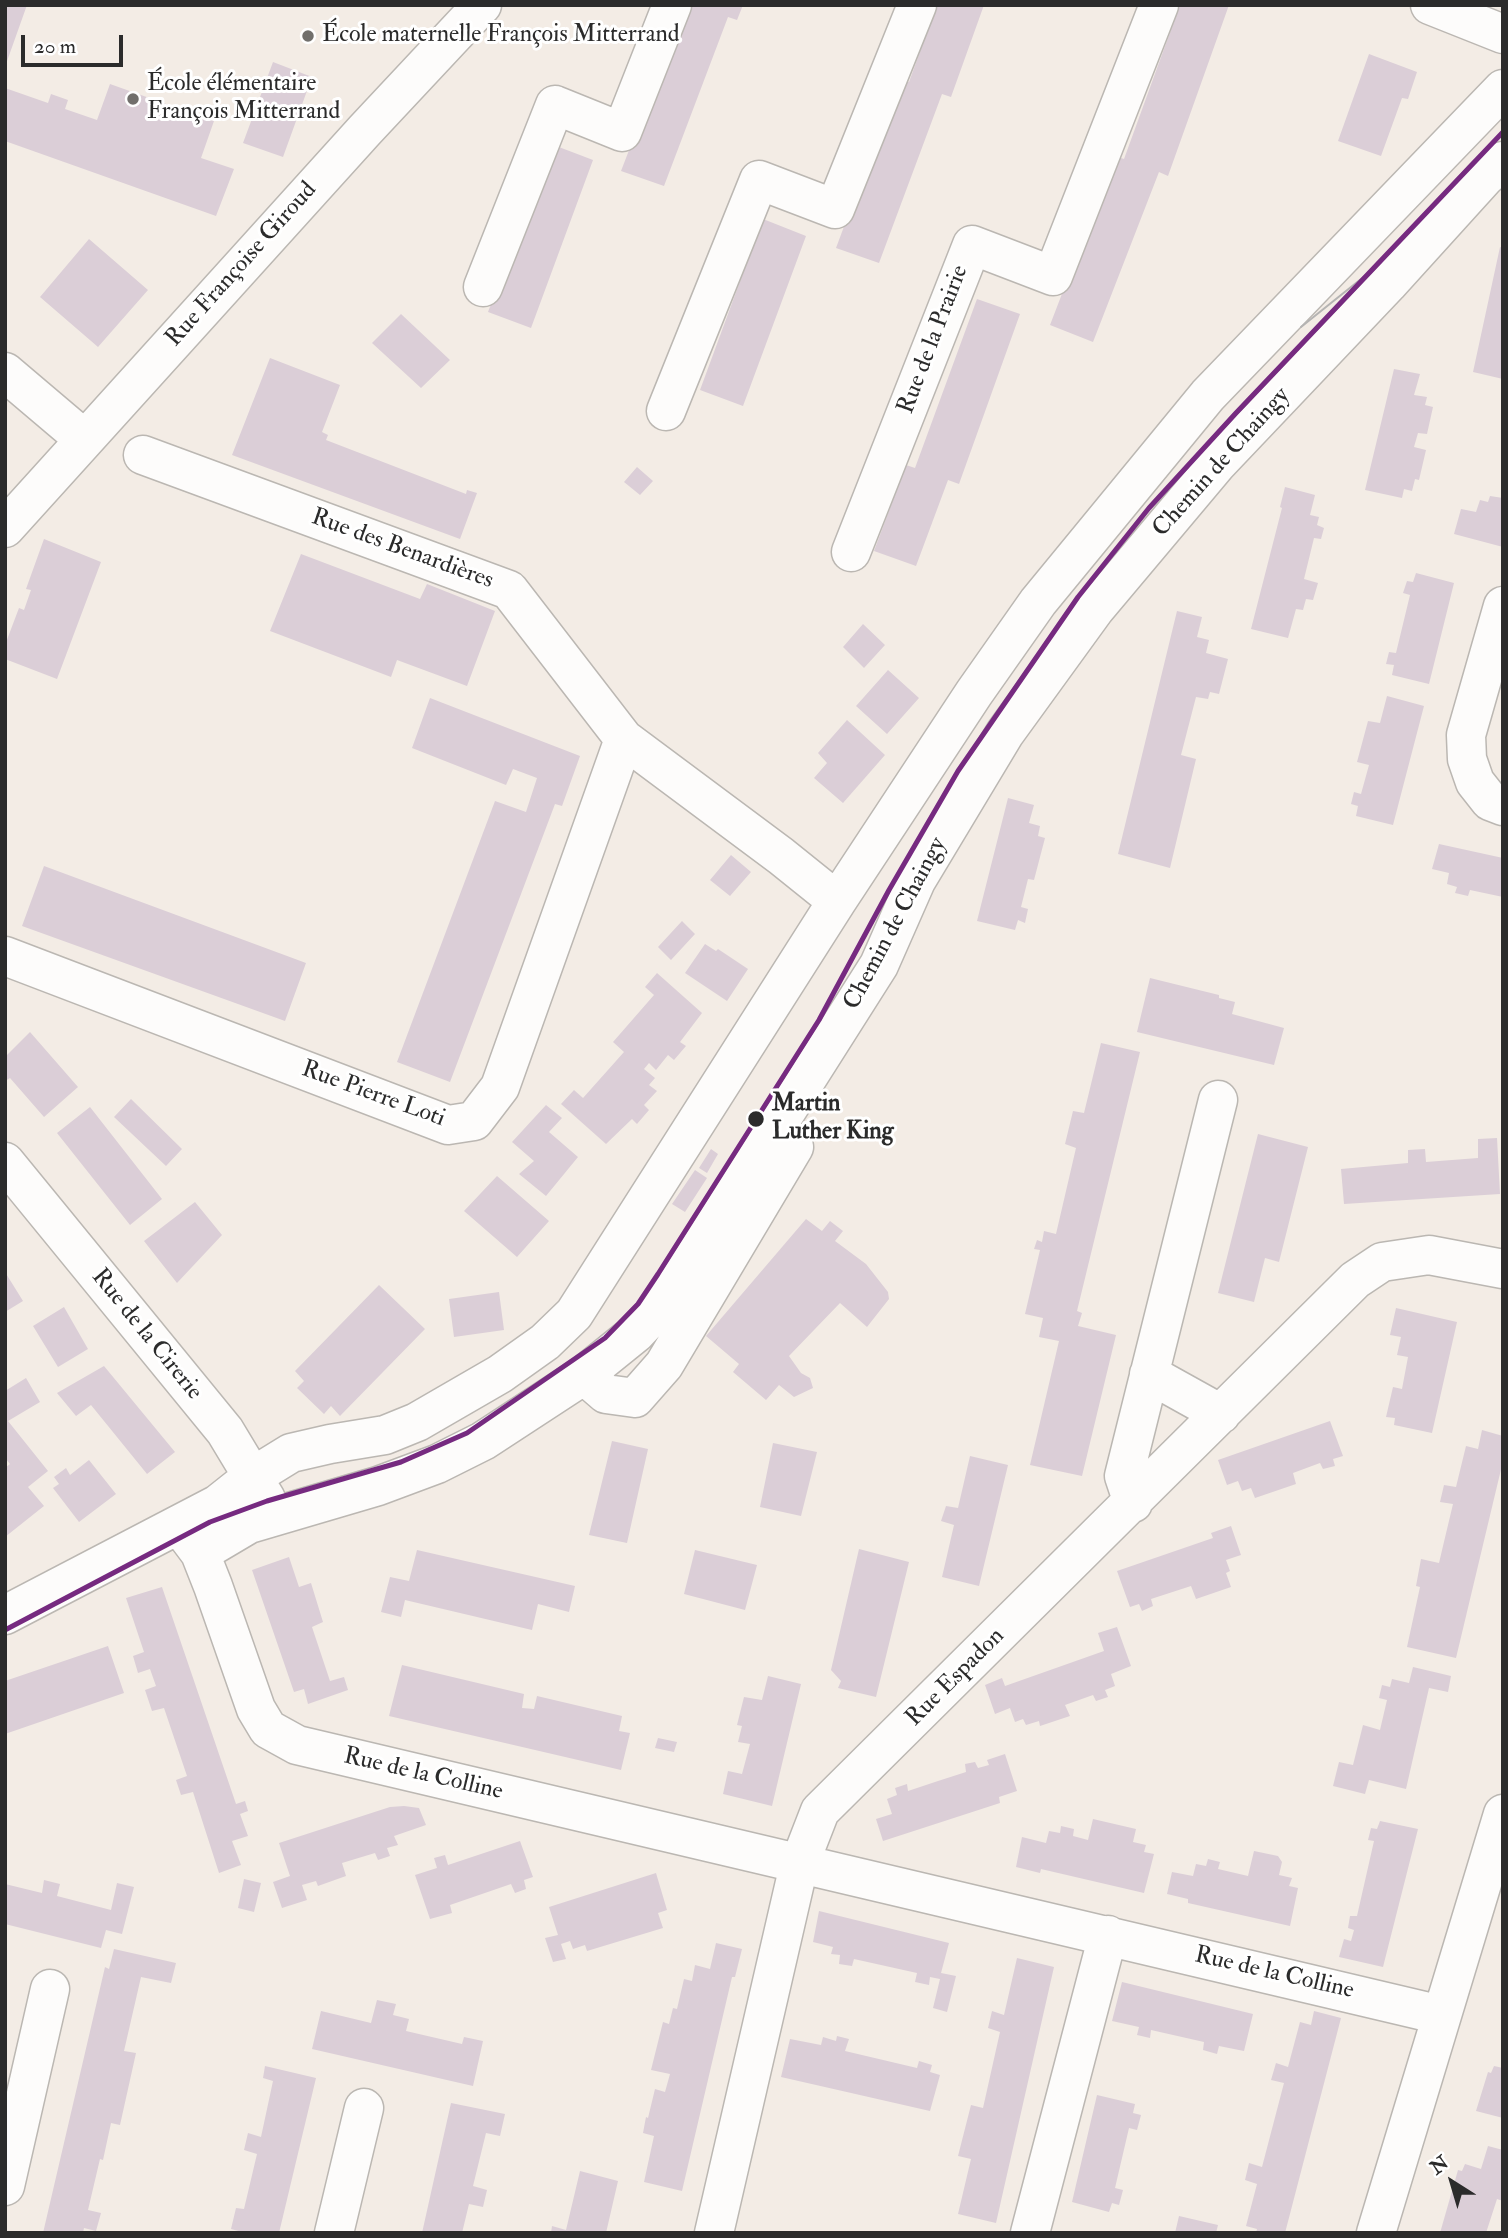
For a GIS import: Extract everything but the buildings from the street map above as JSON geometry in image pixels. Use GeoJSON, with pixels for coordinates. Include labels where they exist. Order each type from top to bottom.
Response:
{"type":"FeatureCollection","features":[{"type":"Feature","properties":{"kind":"street","name":"Rue Françoise Giroud"},"geometry":{"type":"LineString","coordinates":[[5,528],[481,5]]}},
{"type":"Feature","properties":{"kind":"street"},"geometry":{"type":"LineString","coordinates":[[483,287],[555,105],[622,132],[672,5]]}},
{"type":"Feature","properties":{"kind":"street"},"geometry":{"type":"LineString","coordinates":[[666,411],[759,180],[835,209],[917,5]]}},
{"type":"Feature","properties":{"kind":"street","name":"Rue de la Prairie"},"geometry":{"type":"LineString","coordinates":[[851,552],[972,245],[1053,276],[1159,5]]}},
{"type":"Feature","properties":{"kind":"street"},"geometry":{"type":"LineString","coordinates":[[1430,5],[1503,34]]}},
{"type":"Feature","properties":{"kind":"street","name":"Chemin de Chaingy"},"geometry":{"type":"LineString","coordinates":[[189,1537],[218,1504],[252,1477],[290,1453],[385,1435],[418,1422],[500,1374],[545,1342],[574,1314],[837,901],[1038,602],[1208,395],[1503,89]]}},
{"type":"Feature","properties":{"kind":"street","name":"Chemin de Chaingy"},"geometry":{"type":"LineString","coordinates":[[189,1537],[248,1524],[378,1486],[437,1464],[483,1441],[584,1375],[636,1333],[676,1286],[878,965],[916,881],[1005,733],[1095,609],[1216,465],[1388,284],[1485,177],[1503,161]]}},
{"type":"Feature","properties":{"kind":"street"},"geometry":{"type":"LineString","coordinates":[[5,372],[84,439]]}},
{"type":"Feature","properties":{"kind":"street","name":"Rue des Benardières"},"geometry":{"type":"LineString","coordinates":[[143,455],[509,590],[624,739],[837,901]]}},
{"type":"Feature","properties":{"kind":"street"},"geometry":{"type":"LineString","coordinates":[[1503,606],[1466,735],[1467,759],[1475,782],[1490,801],[1503,806]]}},
{"type":"Feature","properties":{"kind":"street","name":"Rue Pierre Loti"},"geometry":{"type":"LineString","coordinates":[[5,956],[448,1125],[474,1121],[500,1087],[624,739]]}},
{"type":"Feature","properties":{"kind":"street"},"geometry":{"type":"LineString","coordinates":[[584,1375],[606,1394],[635,1398],[664,1365],[897,974],[878,965]]}},
{"type":"Feature","properties":{"kind":"street"},"geometry":{"type":"LineString","coordinates":[[1133,1503],[1124,1476],[1218,1100]]}},
{"type":"Feature","properties":{"kind":"street","name":"Rue de la Cirerie"},"geometry":{"type":"LineString","coordinates":[[5,1163],[225,1432],[277,1515]]}},
{"type":"Feature","properties":{"kind":"street","name":"Rue Espadon"},"geometry":{"type":"LineString","coordinates":[[799,1865],[820,1811],[1355,1280],[1382,1262],[1429,1255],[1503,1269]]}},
{"type":"Feature","properties":{"kind":"street"},"geometry":{"type":"LineString","coordinates":[[1149,1374],[1221,1414]]}},
{"type":"Feature","properties":{"kind":"street"},"geometry":{"type":"LineString","coordinates":[[5,1615],[189,1537]]}},
{"type":"Feature","properties":{"kind":"street"},"geometry":{"type":"LineString","coordinates":[[5,1630],[189,1537]]}},
{"type":"Feature","properties":{"kind":"street","name":"Rue de la Colline"},"geometry":{"type":"LineString","coordinates":[[189,1537],[256,1709],[268,1729],[297,1745],[1441,2015]]}},
{"type":"Feature","properties":{"kind":"street"},"geometry":{"type":"LineString","coordinates":[[1376,2233],[1503,1814]]}},
{"type":"Feature","properties":{"kind":"street"},"geometry":{"type":"LineString","coordinates":[[714,2233],[799,1865]]}},
{"type":"Feature","properties":{"kind":"street"},"geometry":{"type":"LineString","coordinates":[[1030,2233],[1108,1935]]}},
{"type":"Feature","properties":{"kind":"street"},"geometry":{"type":"LineString","coordinates":[[5,2186],[50,1989]]}},
{"type":"Feature","properties":{"kind":"street"},"geometry":{"type":"LineString","coordinates":[[334,2233],[364,2108]]}},
{"type":"Feature","properties":{"kind":"tram line"},"geometry":{"type":"LineString","coordinates":[[1301,327],[1366,275]]}},
{"type":"Feature","properties":{"kind":"transit line"},"geometry":{"type":"LineString","coordinates":[[5,1630],[210,1522],[267,1501],[401,1462],[467,1433],[605,1338],[638,1304],[658,1274],[819,1020],[889,890],[958,771],[1078,597],[1149,508],[1503,132]]}},
{"type":"Feature","properties":{"kind":"place","name":"École maternelle François Mitterrand"},"geometry":{"type":"Point","coordinates":[308,36]}},
{"type":"Feature","properties":{"kind":"place","name":"École élémentaire François Mitterrand"},"geometry":{"type":"Point","coordinates":[133,99]}},
{"type":"Feature","properties":{"kind":"place","name":"Martin Luther King"},"geometry":{"type":"Point","coordinates":[756,1119]}}]}
